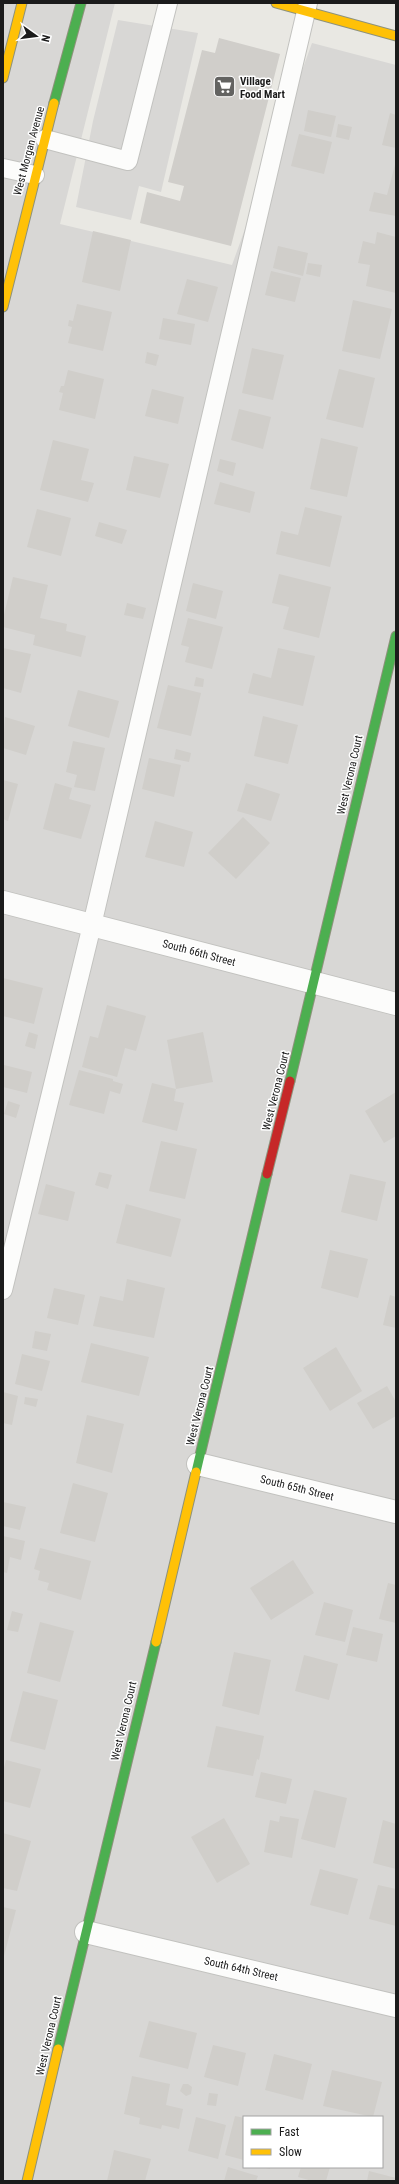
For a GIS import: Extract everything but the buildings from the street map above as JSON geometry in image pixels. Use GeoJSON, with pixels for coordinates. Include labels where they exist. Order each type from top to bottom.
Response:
{"type":"FeatureCollection","features":[{"type":"Feature","properties":{"kind":"street"},"geometry":{"type":"LineString","coordinates":[[3,78],[22,3]]}},
{"type":"Feature","properties":{"kind":"street","name":"West Morgan Avenue"},"geometry":{"type":"LineString","coordinates":[[3,307],[35,174],[81,3]]}},
{"type":"Feature","properties":{"kind":"street"},"geometry":{"type":"LineString","coordinates":[[276,3],[307,7],[396,36]]}},
{"type":"Feature","properties":{"kind":"street","name":"West Verona Court"},"geometry":{"type":"LineString","coordinates":[[27,2181],[396,636]]}},
{"type":"Feature","properties":{"kind":"street","name":"South 66th Street"},"geometry":{"type":"LineString","coordinates":[[3,902],[396,1004]]}},
{"type":"Feature","properties":{"kind":"street","name":"South 65th Street"},"geometry":{"type":"LineString","coordinates":[[198,1464],[396,1512]]}},
{"type":"Feature","properties":{"kind":"street","name":"South 64th Street"},"geometry":{"type":"LineString","coordinates":[[86,1932],[396,2006]]}},
{"type":"Feature","properties":{"kind":"lane"},"geometry":{"type":"LineString","coordinates":[[45,139],[128,161],[168,3]]}},
{"type":"Feature","properties":{"kind":"lane"},"geometry":{"type":"LineString","coordinates":[[3,1290],[92,925],[307,7]]}},
{"type":"Feature","properties":{"kind":"lane"},"geometry":{"type":"LineString","coordinates":[[3,168],[35,174]]}},
{"type":"Feature","properties":{"kind":"shaded area"},"geometry":{"type":"Polygon","coordinates":[[[3,3],[115,3],[60,224],[232,265],[312,43],[396,65],[396,2181],[3,2181],[3,3]]]}},
{"type":"Feature","properties":{"kind":"shaded area"},"geometry":{"type":"Polygon","coordinates":[[[118,20],[198,33],[161,192],[139,186],[131,220],[76,207],[93,121],[118,20]]]}},
{"type":"Feature","properties":{"kind":"traffic: fast"},"geometry":{"type":"LineString","coordinates":[[54,103],[81,3]]}},
{"type":"Feature","properties":{"kind":"traffic: fast"},"geometry":{"type":"LineString","coordinates":[[290,1081],[396,636]]}},
{"type":"Feature","properties":{"kind":"traffic: fast"},"geometry":{"type":"LineString","coordinates":[[196,1472],[267,1174]]}},
{"type":"Feature","properties":{"kind":"traffic: fast"},"geometry":{"type":"LineString","coordinates":[[58,2049],[156,1642]]}},
{"type":"Feature","properties":{"kind":"traffic: slow"},"geometry":{"type":"LineString","coordinates":[[3,78],[22,3]]}},
{"type":"Feature","properties":{"kind":"traffic: slow"},"geometry":{"type":"LineString","coordinates":[[276,3],[396,36]]}},
{"type":"Feature","properties":{"kind":"traffic: slow"},"geometry":{"type":"LineString","coordinates":[[3,307],[54,103]]}},
{"type":"Feature","properties":{"kind":"traffic: slow"},"geometry":{"type":"LineString","coordinates":[[156,1642],[196,1472]]}},
{"type":"Feature","properties":{"kind":"traffic: slow"},"geometry":{"type":"LineString","coordinates":[[27,2181],[58,2049]]}},
{"type":"Feature","properties":{"kind":"traffic: jam"},"geometry":{"type":"LineString","coordinates":[[267,1174],[290,1081]]}},
{"type":"Feature","properties":{"kind":"place","name":"Village Food Mart"},"geometry":{"type":"Point","coordinates":[225,87]}}]}
